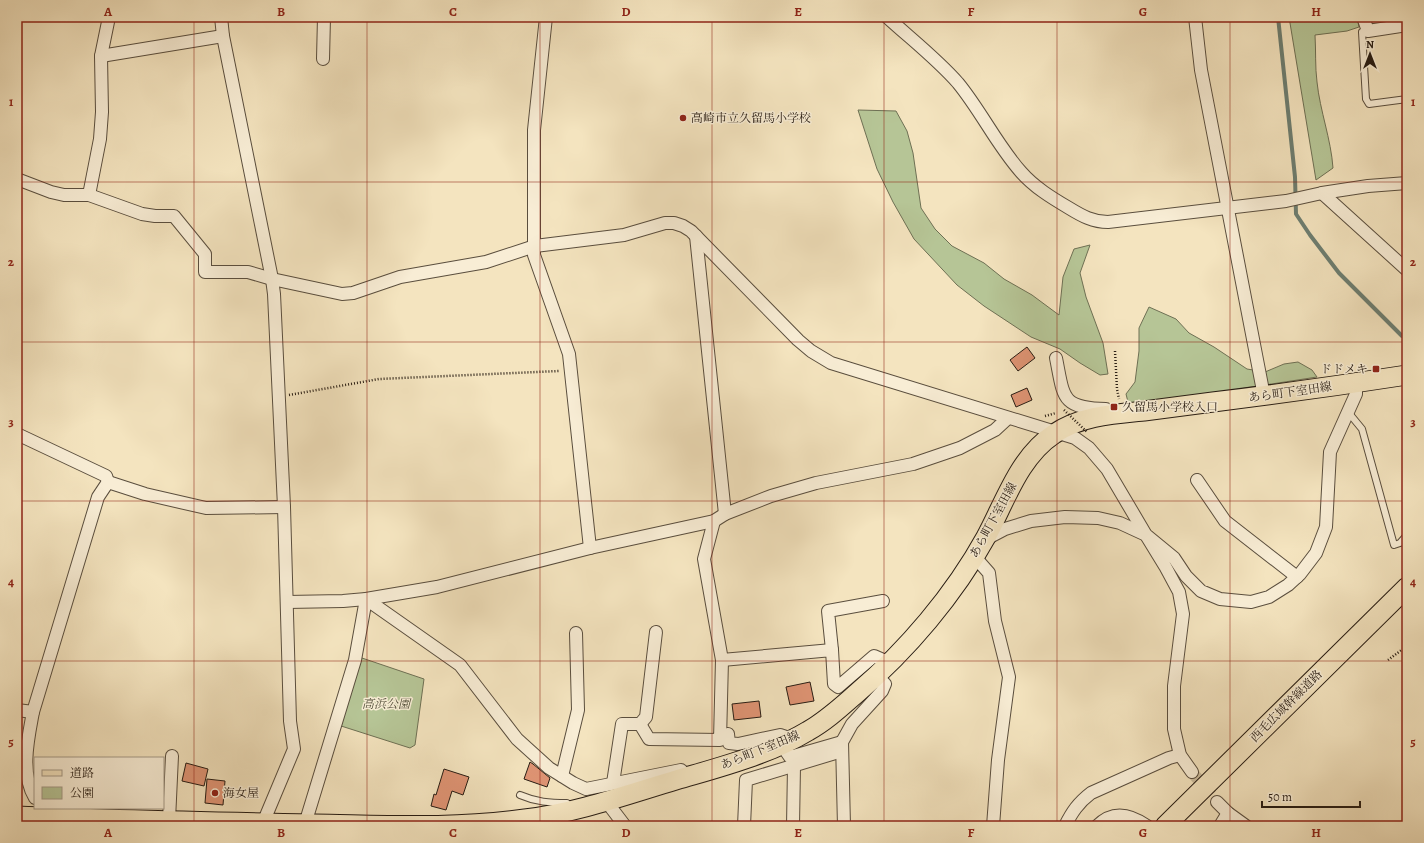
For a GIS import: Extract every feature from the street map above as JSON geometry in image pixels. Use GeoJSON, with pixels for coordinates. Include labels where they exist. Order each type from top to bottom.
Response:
{"type":"FeatureCollection","features":[{"type":"Feature","properties":{"kind":"main road","name":"あら町下室田線"},"geometry":{"type":"LineString","coordinates":[[17,816],[44,813],[170,820],[263,823],[449,826],[526,819],[573,810],[735,762],[787,742],[807,731],[834,713],[890,663],[922,628],[974,556],[985,539],[1021,469],[1042,442],[1056,432],[1084,420],[1117,414],[1264,396],[1407,375]]}},
{"type":"Feature","properties":{"kind":"main road","name":"西毛広域幹線道路"},"geometry":{"type":"LineString","coordinates":[[1165,826],[1407,587]]}},
{"type":"Feature","properties":{"kind":"street"},"geometry":{"type":"LineString","coordinates":[[88,195],[100,139],[102,112],[101,56],[109,17]]}},
{"type":"Feature","properties":{"kind":"street"},"geometry":{"type":"LineString","coordinates":[[221,17],[223,36],[272,279],[279,397],[284,507],[290,721],[294,749],[263,823]]}},
{"type":"Feature","properties":{"kind":"street"},"geometry":{"type":"LineString","coordinates":[[323,58],[324,17]]}},
{"type":"Feature","properties":{"kind":"street"},"geometry":{"type":"LineString","coordinates":[[546,17],[534,130],[534,255],[569,354],[572,370],[590,548]]}},
{"type":"Feature","properties":{"kind":"street"},"geometry":{"type":"LineString","coordinates":[[887,17],[942,66],[958,84],[974,105],[1008,157],[1022,173],[1036,186],[1057,201],[1096,222],[1108,222],[1286,201],[1322,193],[1368,186],[1407,183]]}},
{"type":"Feature","properties":{"kind":"street"},"geometry":{"type":"LineString","coordinates":[[1195,17],[1201,70],[1264,396]]}},
{"type":"Feature","properties":{"kind":"street"},"geometry":{"type":"LineString","coordinates":[[1363,17],[1368,31],[1407,25]]}},
{"type":"Feature","properties":{"kind":"street"},"geometry":{"type":"LineString","coordinates":[[101,56],[223,36]]}},
{"type":"Feature","properties":{"kind":"street"},"geometry":{"type":"LineString","coordinates":[[17,179],[51,192],[64,195],[88,195],[142,214],[174,216],[205,254],[205,272],[248,272],[272,279],[342,294],[353,293],[400,276],[486,262],[535,246],[624,235],[665,223],[683,226],[696,236],[798,340],[820,356],[844,368],[1076,438],[1089,448],[1107,469],[1179,592],[1183,614],[1174,686],[1174,729],[1180,755],[1192,772]]}},
{"type":"Feature","properties":{"kind":"street"},"geometry":{"type":"LineString","coordinates":[[1322,193],[1407,270]]}},
{"type":"Feature","properties":{"kind":"street"},"geometry":{"type":"LineString","coordinates":[[696,236],[725,514]]}},
{"type":"Feature","properties":{"kind":"street"},"geometry":{"type":"LineString","coordinates":[[1056,358],[1064,393],[1068,400],[1076,405],[1106,409],[1117,414]]}},
{"type":"Feature","properties":{"kind":"street"},"geometry":{"type":"LineString","coordinates":[[985,539],[1005,529],[1031,521],[1065,517],[1098,518],[1120,522],[1146,535],[1174,558],[1186,576],[1201,591],[1220,599],[1251,602],[1269,597],[1288,586],[1316,553],[1326,527],[1330,452],[1356,394],[1356,383]]}},
{"type":"Feature","properties":{"kind":"street"},"geometry":{"type":"LineString","coordinates":[[287,602],[366,599],[437,587],[590,548],[714,521],[725,514],[771,496],[816,483],[913,464],[960,448],[995,430],[1008,418]]}},
{"type":"Feature","properties":{"kind":"street"},"geometry":{"type":"LineString","coordinates":[[17,434],[106,476],[108,482]]}},
{"type":"Feature","properties":{"kind":"street"},"geometry":{"type":"LineString","coordinates":[[1197,480],[1225,521],[1297,577]]}},
{"type":"Feature","properties":{"kind":"street"},"geometry":{"type":"LineString","coordinates":[[108,482],[145,494],[206,508],[284,507]]}},
{"type":"Feature","properties":{"kind":"street"},"geometry":{"type":"LineString","coordinates":[[34,797],[32,794],[27,771],[27,745],[33,712],[98,497],[108,482]]}},
{"type":"Feature","properties":{"kind":"street"},"geometry":{"type":"LineString","coordinates":[[640,724],[649,739],[720,740],[722,660],[704,559],[714,521]]}},
{"type":"Feature","properties":{"kind":"street"},"geometry":{"type":"LineString","coordinates":[[974,556],[988,573],[995,621],[1009,677],[998,760],[993,826]]}},
{"type":"Feature","properties":{"kind":"street"},"geometry":{"type":"LineString","coordinates":[[366,599],[460,665],[517,740],[549,768],[573,783],[586,789],[681,770],[687,777]]}},
{"type":"Feature","properties":{"kind":"street"},"geometry":{"type":"LineString","coordinates":[[305,824],[355,660],[366,599]]}},
{"type":"Feature","properties":{"kind":"street"},"geometry":{"type":"LineString","coordinates":[[882,601],[828,611],[834,684],[838,687],[874,656],[890,663]]}},
{"type":"Feature","properties":{"kind":"street"},"geometry":{"type":"LineString","coordinates":[[613,783],[622,724],[640,724],[646,717],[656,632]]}},
{"type":"Feature","properties":{"kind":"street"},"geometry":{"type":"LineString","coordinates":[[562,776],[578,710],[576,633]]}},
{"type":"Feature","properties":{"kind":"street"},"geometry":{"type":"LineString","coordinates":[[722,660],[832,650]]}},
{"type":"Feature","properties":{"kind":"street"},"geometry":{"type":"LineString","coordinates":[[844,826],[842,747],[852,724],[882,691],[885,684],[876,676]]}},
{"type":"Feature","properties":{"kind":"street"},"geometry":{"type":"LineString","coordinates":[[17,710],[33,712]]}},
{"type":"Feature","properties":{"kind":"street"},"geometry":{"type":"LineString","coordinates":[[728,734],[729,743],[738,744],[780,735],[787,742],[790,757],[842,747]]}},
{"type":"Feature","properties":{"kind":"street"},"geometry":{"type":"LineString","coordinates":[[744,826],[746,780],[794,766],[842,747]]}},
{"type":"Feature","properties":{"kind":"street"},"geometry":{"type":"LineString","coordinates":[[1065,826],[1080,802],[1091,793],[1169,758],[1180,755]]}},
{"type":"Feature","properties":{"kind":"street"},"geometry":{"type":"LineString","coordinates":[[170,820],[172,756]]}},
{"type":"Feature","properties":{"kind":"street"},"geometry":{"type":"LineString","coordinates":[[793,826],[794,766]]}},
{"type":"Feature","properties":{"kind":"street"},"geometry":{"type":"LineString","coordinates":[[606,801],[625,826]]}},
{"type":"Feature","properties":{"kind":"street"},"geometry":{"type":"LineString","coordinates":[[1217,802],[1228,813],[1246,826]]}},
{"type":"Feature","properties":{"kind":"street"},"geometry":{"type":"LineString","coordinates":[[1220,826],[1228,813]]}},
{"type":"Feature","properties":{"kind":"street"},"geometry":{"type":"LineString","coordinates":[[1097,826],[1109,817],[1123,814],[1138,819],[1147,826]]}},
{"type":"Feature","properties":{"kind":"lane"},"geometry":{"type":"LineString","coordinates":[[1368,31],[1362,32],[1366,99],[1369,104],[1407,99]]}},
{"type":"Feature","properties":{"kind":"lane"},"geometry":{"type":"LineString","coordinates":[[1348,412],[1362,430],[1394,546],[1400,543],[1407,535]]}},
{"type":"Feature","properties":{"kind":"lane"},"geometry":{"type":"LineString","coordinates":[[520,795],[531,800],[542,802],[567,803],[573,810]]}},
{"type":"Feature","properties":{"kind":"path"},"geometry":{"type":"LineString","coordinates":[[1115,351],[1117,414]]}},
{"type":"Feature","properties":{"kind":"path"},"geometry":{"type":"LineString","coordinates":[[279,397],[379,379],[572,370]]}},
{"type":"Feature","properties":{"kind":"path"},"geometry":{"type":"LineString","coordinates":[[1064,410],[1087,432]]}},
{"type":"Feature","properties":{"kind":"path"},"geometry":{"type":"LineString","coordinates":[[1388,660],[1407,646]]}},
{"type":"Feature","properties":{"kind":"green space"},"geometry":{"type":"Polygon","coordinates":[[[1289,17],[1357,17],[1359,27],[1347,31],[1315,35],[1317,82],[1333,168],[1316,180],[1289,17]]]}},
{"type":"Feature","properties":{"kind":"green space"},"geometry":{"type":"Polygon","coordinates":[[[858,110],[896,111],[907,131],[913,153],[921,208],[935,229],[952,246],[984,263],[1004,279],[1032,295],[1059,315],[1063,277],[1074,249],[1090,245],[1080,273],[1086,297],[1103,343],[1108,374],[1100,375],[1060,349],[1031,337],[984,306],[957,285],[914,239],[893,202],[877,169],[858,110]]]}},
{"type":"Feature","properties":{"kind":"green space"},"geometry":{"type":"Polygon","coordinates":[[[1149,307],[1176,319],[1189,333],[1214,347],[1247,369],[1265,372],[1284,364],[1298,362],[1312,370],[1317,377],[1129,406],[1126,394],[1135,382],[1139,351],[1139,328],[1149,307]]]}},
{"type":"Feature","properties":{"kind":"green space","name":"高浜公園"},"geometry":{"type":"Polygon","coordinates":[[[359,657],[424,679],[415,745],[410,748],[338,725],[359,657]]]}},
{"type":"Feature","properties":{"kind":"building"},"geometry":{"type":"Polygon","coordinates":[[[1027,347],[1035,358],[1018,371],[1010,360],[1027,347]]]}},
{"type":"Feature","properties":{"kind":"building"},"geometry":{"type":"Polygon","coordinates":[[[1027,388],[1032,400],[1016,407],[1011,395],[1027,388]]]}},
{"type":"Feature","properties":{"kind":"building"},"geometry":{"type":"Polygon","coordinates":[[[810,682],[814,701],[790,705],[786,687],[810,682]]]}},
{"type":"Feature","properties":{"kind":"building"},"geometry":{"type":"Polygon","coordinates":[[[759,701],[761,717],[734,720],[732,704],[759,701]]]}},
{"type":"Feature","properties":{"kind":"building"},"geometry":{"type":"Polygon","coordinates":[[[530,762],[550,778],[547,787],[524,779],[530,762]]]}},
{"type":"Feature","properties":{"kind":"building"},"geometry":{"type":"Polygon","coordinates":[[[186,763],[208,769],[204,786],[182,781],[186,763]]]}},
{"type":"Feature","properties":{"kind":"building"},"geometry":{"type":"Polygon","coordinates":[[[444,769],[469,777],[463,795],[452,791],[446,810],[431,806],[444,769]]]}},
{"type":"Feature","properties":{"kind":"building"},"geometry":{"type":"Polygon","coordinates":[[[207,779],[225,781],[223,805],[205,803],[207,779]]]}},
{"type":"Feature","properties":{"kind":"waterway"},"geometry":{"type":"LineString","coordinates":[[1278,17],[1295,177],[1296,214],[1339,273],[1402,336],[1407,337]]}},
{"type":"Feature","properties":{"kind":"tunnel"},"geometry":{"type":"LineString","coordinates":[[1192,772],[1217,802]]}},
{"type":"Feature","properties":{"kind":"place","name":"高崎市立久留馬小学校"},"geometry":{"type":"Point","coordinates":[683,118]}},
{"type":"Feature","properties":{"kind":"place","name":"ドドメキ"},"geometry":{"type":"Point","coordinates":[1376,369]}},
{"type":"Feature","properties":{"kind":"place","name":"久留馬小学校入口"},"geometry":{"type":"Point","coordinates":[1114,407]}},
{"type":"Feature","properties":{"kind":"place","name":"海女屋"},"geometry":{"type":"Point","coordinates":[215,793]}}]}
